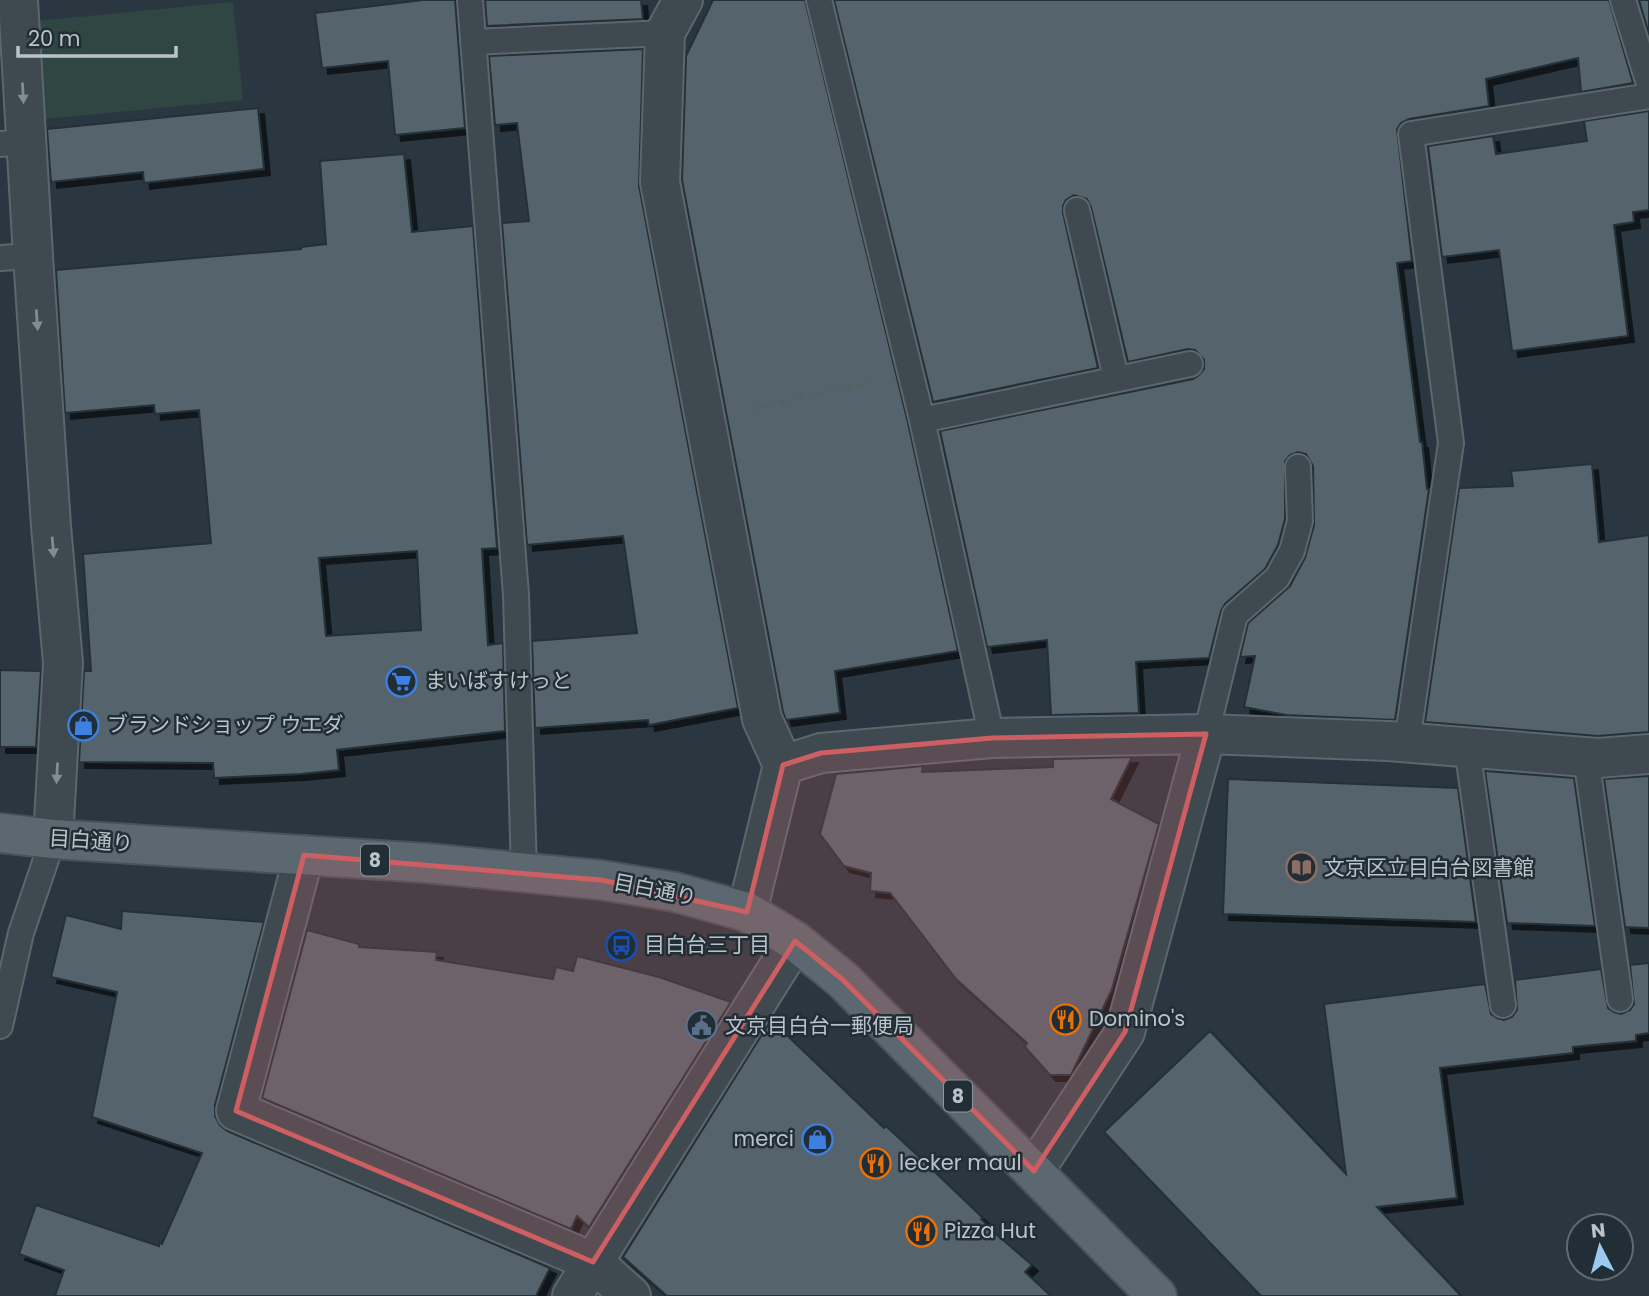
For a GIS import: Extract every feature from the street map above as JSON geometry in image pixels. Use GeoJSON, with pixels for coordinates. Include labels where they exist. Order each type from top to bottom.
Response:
{"type":"FeatureCollection","features":[{"type":"Feature","properties":{"kind":"main road","name":"目白通り"},"geometry":{"type":"LineString","coordinates":[[0,833],[601,880],[675,892],[747,912],[795,941],[843,980],[1157,1296]]}},
{"type":"Feature","properties":{"kind":"street"},"geometry":{"type":"LineString","coordinates":[[18,0],[13,143],[16,257],[50,512],[64,663],[53,839]]}},
{"type":"Feature","properties":{"kind":"street"},"geometry":{"type":"LineString","coordinates":[[683,0],[665,33],[660,182],[762,719],[783,765],[747,912]]}},
{"type":"Feature","properties":{"kind":"street"},"geometry":{"type":"LineString","coordinates":[[783,765],[821,753],[992,738],[1206,734],[1407,742],[1586,757],[1649,754]]}},
{"type":"Feature","properties":{"kind":"street"},"geometry":{"type":"LineString","coordinates":[[1034,1171],[1125,1032],[1206,734]]}},
{"type":"Feature","properties":{"kind":"street"},"geometry":{"type":"LineString","coordinates":[[304,855],[236,1111],[593,1262],[631,1296]]}},
{"type":"Feature","properties":{"kind":"street"},"geometry":{"type":"LineString","coordinates":[[572,1296],[795,941]]}},
{"type":"Feature","properties":{"kind":"lane"},"geometry":{"type":"LineString","coordinates":[[470,0],[516,595],[524,872]]}},
{"type":"Feature","properties":{"kind":"lane"},"geometry":{"type":"LineString","coordinates":[[819,0],[922,420],[992,738]]}},
{"type":"Feature","properties":{"kind":"lane"},"geometry":{"type":"LineString","coordinates":[[1623,0],[1649,84]]}},
{"type":"Feature","properties":{"kind":"lane"},"geometry":{"type":"LineString","coordinates":[[473,41],[665,33]]}},
{"type":"Feature","properties":{"kind":"lane"},"geometry":{"type":"LineString","coordinates":[[1407,742],[1451,443],[1411,134],[1649,96]]}},
{"type":"Feature","properties":{"kind":"lane"},"geometry":{"type":"LineString","coordinates":[[1077,210],[1116,378]]}},
{"type":"Feature","properties":{"kind":"lane"},"geometry":{"type":"LineString","coordinates":[[922,420],[1190,364]]}},
{"type":"Feature","properties":{"kind":"lane"},"geometry":{"type":"LineString","coordinates":[[1206,734],[1236,615],[1277,578],[1292,551],[1300,521],[1298,467]]}},
{"type":"Feature","properties":{"kind":"lane"},"geometry":{"type":"LineString","coordinates":[[1467,747],[1503,1005]]}},
{"type":"Feature","properties":{"kind":"lane"},"geometry":{"type":"LineString","coordinates":[[1586,757],[1620,999]]}},
{"type":"Feature","properties":{"kind":"lane"},"geometry":{"type":"LineString","coordinates":[[0,1026],[21,933],[53,839]]}},
{"type":"Feature","properties":{"kind":"path"},"geometry":{"type":"LineString","coordinates":[[705,419],[910,374]]}},
{"type":"Feature","properties":{"kind":"highlighted area"},"geometry":{"type":"Polygon","coordinates":[[[1206,734],[1125,1032],[1034,1171],[843,980],[795,941],[593,1262],[236,1111],[304,855],[601,880],[747,912],[783,765],[821,753],[992,738],[1206,734]]]}},
{"type":"Feature","properties":{"kind":"green space"},"geometry":{"type":"Polygon","coordinates":[[[233,2],[243,100],[36,120],[26,22],[233,2]]]}},
{"type":"Feature","properties":{"kind":"building"},"geometry":{"type":"Polygon","coordinates":[[[423,0],[455,0],[465,128],[395,135],[388,61],[322,68],[315,13],[423,0]]]}},
{"type":"Feature","properties":{"kind":"building"},"geometry":{"type":"Polygon","coordinates":[[[485,0],[641,0],[643,19],[487,26],[485,0]]]}},
{"type":"Feature","properties":{"kind":"building"},"geometry":{"type":"Polygon","coordinates":[[[713,0],[805,0],[908,423],[958,651],[835,671],[840,713],[786,720],[783,712],[682,180],[686,56],[713,0]]]}},
{"type":"Feature","properties":{"kind":"building"},"geometry":{"type":"Polygon","coordinates":[[[834,0],[1609,0],[1633,83],[1581,92],[1578,58],[1486,79],[1489,106],[1409,119],[1397,129],[1412,261],[1397,263],[1420,442],[1429,489],[1395,720],[1286,715],[1244,707],[1255,656],[1240,657],[1248,623],[1290,586],[1305,558],[1314,525],[1313,466],[1306,454],[1298,452],[1285,461],[1285,519],[1278,545],[1265,569],[1225,604],[1209,658],[1136,662],[1139,713],[1051,715],[1047,640],[987,647],[940,431],[1193,379],[1204,369],[1204,360],[1195,350],[1188,349],[1128,362],[1091,207],[1087,199],[1074,195],[1066,200],[1063,213],[1098,368],[933,402],[834,0]]]}},
{"type":"Feature","properties":{"kind":"building"},"geometry":{"type":"Polygon","coordinates":[[[1639,0],[1649,0],[1649,34],[1639,0]]]}},
{"type":"Feature","properties":{"kind":"building"},"geometry":{"type":"Polygon","coordinates":[[[643,49],[639,186],[738,708],[649,725],[648,720],[535,728],[532,641],[637,633],[623,536],[527,545],[502,223],[529,221],[517,123],[495,125],[489,56],[643,49]]]}},
{"type":"Feature","properties":{"kind":"building"},"geometry":{"type":"Polygon","coordinates":[[[258,108],[264,169],[144,183],[143,172],[51,182],[47,129],[258,108]]]}},
{"type":"Feature","properties":{"kind":"building"},"geometry":{"type":"Polygon","coordinates":[[[1649,111],[1649,210],[1633,212],[1634,222],[1614,225],[1628,336],[1512,351],[1499,250],[1442,257],[1428,146],[1493,136],[1496,154],[1587,141],[1584,121],[1649,111]]]}},
{"type":"Feature","properties":{"kind":"building"},"geometry":{"type":"Polygon","coordinates":[[[404,154],[412,232],[473,226],[497,548],[482,549],[488,645],[503,643],[505,731],[337,750],[339,770],[301,774],[214,778],[213,763],[79,762],[84,671],[91,671],[83,554],[211,543],[199,410],[155,414],[154,405],[65,413],[56,270],[301,249],[326,244],[320,161],[404,154]],[[417,551],[319,558],[326,636],[421,630],[417,551]]]}},
{"type":"Feature","properties":{"kind":"building"},"geometry":{"type":"Polygon","coordinates":[[[1592,464],[1599,542],[1649,535],[1649,732],[1598,736],[1425,722],[1459,488],[1513,486],[1511,471],[1592,464]]]}},
{"type":"Feature","properties":{"kind":"building"},"geometry":{"type":"Polygon","coordinates":[[[0,670],[41,671],[36,747],[0,747],[0,670]]]}},
{"type":"Feature","properties":{"kind":"building"},"geometry":{"type":"Polygon","coordinates":[[[1132,757],[1111,799],[1159,824],[1112,989],[1071,1075],[1050,1075],[1025,1047],[1027,1043],[956,979],[890,893],[870,891],[871,873],[844,866],[820,834],[836,774],[923,766],[922,772],[1053,767],[1053,759],[1132,757]]]}},
{"type":"Feature","properties":{"kind":"building"},"geometry":{"type":"Polygon","coordinates":[[[1485,771],[1574,778],[1595,926],[1507,923],[1485,771]]]}},
{"type":"Feature","properties":{"kind":"building"},"geometry":{"type":"Polygon","coordinates":[[[1649,776],[1649,928],[1625,927],[1604,779],[1649,776]]]}},
{"type":"Feature","properties":{"kind":"building"},"geometry":{"type":"Polygon","coordinates":[[[1228,779],[1458,788],[1476,922],[1223,914],[1228,779]]]}},
{"type":"Feature","properties":{"kind":"building"},"geometry":{"type":"Polygon","coordinates":[[[122,911],[264,922],[215,1105],[215,1116],[220,1125],[227,1131],[550,1268],[536,1296],[55,1296],[64,1270],[19,1254],[36,1205],[159,1246],[202,1153],[92,1117],[117,992],[51,977],[66,915],[121,929],[122,911]]]}},
{"type":"Feature","properties":{"kind":"building"},"geometry":{"type":"Polygon","coordinates":[[[307,930],[359,944],[359,947],[437,952],[436,960],[553,979],[556,967],[573,971],[577,956],[659,977],[731,1002],[589,1227],[577,1216],[571,1229],[262,1098],[307,930]]]}},
{"type":"Feature","properties":{"kind":"building"},"geometry":{"type":"Polygon","coordinates":[[[1649,963],[1649,1033],[1636,1035],[1636,1041],[1573,1047],[1573,1053],[1440,1068],[1457,1198],[1377,1207],[1461,1296],[1261,1296],[1104,1132],[1210,1031],[1346,1174],[1324,1004],[1485,984],[1491,1014],[1504,1020],[1512,1017],[1517,1010],[1515,980],[1601,969],[1608,1008],[1621,1014],[1630,1010],[1634,1004],[1630,965],[1649,963]]]}},
{"type":"Feature","properties":{"kind":"building"},"geometry":{"type":"Polygon","coordinates":[[[771,1020],[1032,1265],[1025,1272],[1051,1296],[667,1296],[623,1257],[771,1020]]]}},
{"type":"Feature","properties":{"kind":"place","name":"まいばすけっと"},"geometry":{"type":"Point","coordinates":[402,681]}},
{"type":"Feature","properties":{"kind":"place","name":"ブランドショップ ウエダ"},"geometry":{"type":"Point","coordinates":[84,725]}},
{"type":"Feature","properties":{"kind":"place","name":"文京区立目白台図書館"},"geometry":{"type":"Point","coordinates":[1301,868]}},
{"type":"Feature","properties":{"kind":"place","name":"目白台三丁目"},"geometry":{"type":"Point","coordinates":[621,945]}},
{"type":"Feature","properties":{"kind":"place","name":"Domino's"},"geometry":{"type":"Point","coordinates":[1066,1019]}},
{"type":"Feature","properties":{"kind":"place","name":"文京目白台一郵便局"},"geometry":{"type":"Point","coordinates":[702,1026]}},
{"type":"Feature","properties":{"kind":"place","name":"merci"},"geometry":{"type":"Point","coordinates":[817,1139]}},
{"type":"Feature","properties":{"kind":"place","name":"lecker maul"},"geometry":{"type":"Point","coordinates":[876,1163]}},
{"type":"Feature","properties":{"kind":"place","name":"Pizza Hut"},"geometry":{"type":"Point","coordinates":[921,1231]}}]}
